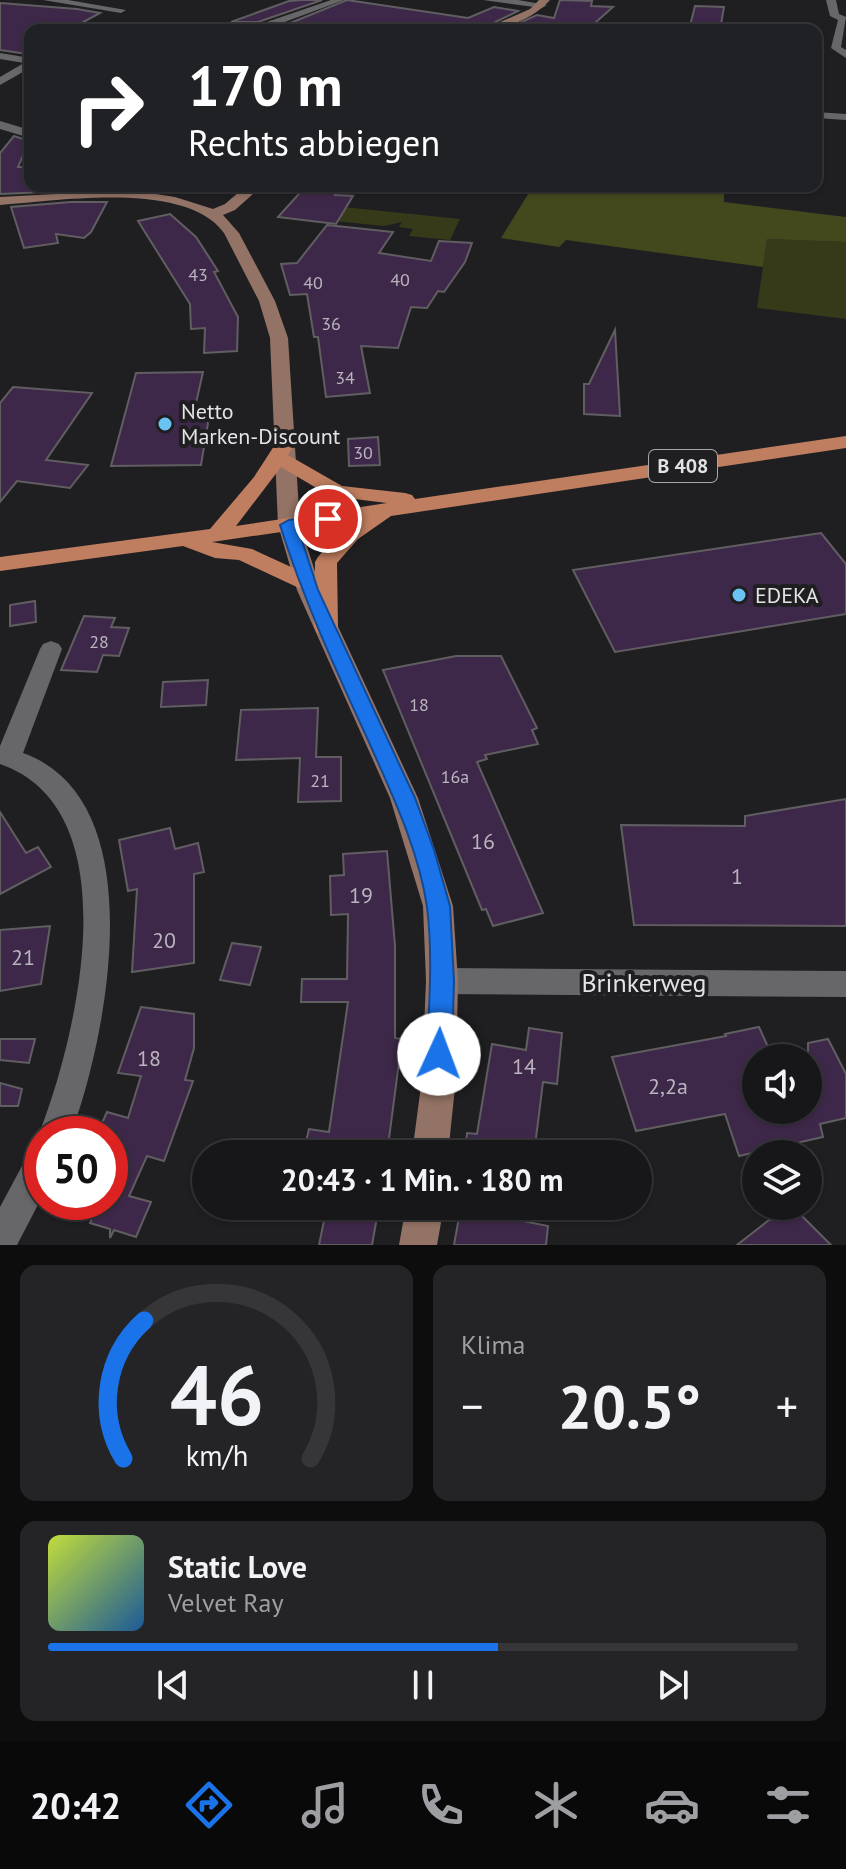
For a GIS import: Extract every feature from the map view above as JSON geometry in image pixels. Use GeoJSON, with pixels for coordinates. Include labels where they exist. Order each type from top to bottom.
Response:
{"type":"FeatureCollection","features":[{"type":"Feature","properties":{"kind":"main road"},"geometry":{"type":"LineString","coordinates":[[502,24],[534,11],[544,2]]}},
{"type":"Feature","properties":{"kind":"main road"},"geometry":{"type":"LineString","coordinates":[[212,214],[230,207],[248,192]]}},
{"type":"Feature","properties":{"kind":"main road"},"geometry":{"type":"LineString","coordinates":[[0,201],[87,194],[130,194],[175,201],[212,214],[231,233],[252,269],[279,338],[289,525],[307,583],[404,798],[423,850],[438,906],[442,981],[439,1078],[432,1140]]}},
{"type":"Feature","properties":{"kind":"main road","name":"B 408"},"geometry":{"type":"LineString","coordinates":[[0,564],[289,525],[846,442]]}},
{"type":"Feature","properties":{"kind":"main road"},"geometry":{"type":"LineString","coordinates":[[284,453],[337,492],[385,496],[426,504]]}},
{"type":"Feature","properties":{"kind":"main road"},"geometry":{"type":"LineString","coordinates":[[217,535],[284,453]]}},
{"type":"Feature","properties":{"kind":"main road"},"geometry":{"type":"LineString","coordinates":[[326,627],[326,562],[350,534],[389,510]]}},
{"type":"Feature","properties":{"kind":"main road"},"geometry":{"type":"LineString","coordinates":[[182,540],[215,551],[244,554],[307,583]]}},
{"type":"Feature","properties":{"kind":"main road"},"geometry":{"type":"LineString","coordinates":[[418,1245],[422,1220]]}},
{"type":"Feature","properties":{"kind":"street"},"geometry":{"type":"LineString","coordinates":[[48,0],[125,8],[100,24]]}},
{"type":"Feature","properties":{"kind":"street"},"geometry":{"type":"LineString","coordinates":[[275,24],[339,0]]}},
{"type":"Feature","properties":{"kind":"street"},"geometry":{"type":"LineString","coordinates":[[488,0],[544,2]]}},
{"type":"Feature","properties":{"kind":"street"},"geometry":{"type":"LineString","coordinates":[[831,0],[835,16],[845,20],[839,25],[836,48],[846,55]]}},
{"type":"Feature","properties":{"kind":"street"},"geometry":{"type":"LineString","coordinates":[[0,56],[24,61]]}},
{"type":"Feature","properties":{"kind":"street"},"geometry":{"type":"LineString","coordinates":[[1,82],[24,66]]}},
{"type":"Feature","properties":{"kind":"street"},"geometry":{"type":"LineString","coordinates":[[1,82],[24,83]]}},
{"type":"Feature","properties":{"kind":"street"},"geometry":{"type":"LineString","coordinates":[[822,115],[846,117]]}},
{"type":"Feature","properties":{"kind":"street"},"geometry":{"type":"LineString","coordinates":[[0,125],[24,132]]}},
{"type":"Feature","properties":{"kind":"street"},"geometry":{"type":"LineString","coordinates":[[51,649],[5,756],[40,772],[66,800],[85,833],[95,879],[95,982],[63,1116]]}},
{"type":"Feature","properties":{"kind":"street","name":"Brinkerweg"},"geometry":{"type":"LineString","coordinates":[[442,981],[846,984]]}},
{"type":"Feature","properties":{"kind":"street"},"geometry":{"type":"LineString","coordinates":[[0,1242],[24,1197]]}},
{"type":"Feature","properties":{"kind":"green space"},"geometry":{"type":"Polygon","coordinates":[[[529,192],[724,192],[724,202],[846,217],[846,242],[767,239],[763,267],[566,240],[559,247],[501,238],[529,192]]]}},
{"type":"Feature","properties":{"kind":"green space"},"geometry":{"type":"Polygon","coordinates":[[[343,207],[460,219],[450,240],[409,236],[413,229],[399,227],[402,222],[384,226],[334,221],[343,207]]]}},
{"type":"Feature","properties":{"kind":"green space"},"geometry":{"type":"Polygon","coordinates":[[[767,239],[846,242],[846,319],[757,308],[767,239]]]}},
{"type":"Feature","properties":{"kind":"building"},"geometry":{"type":"Polygon","coordinates":[[[322,0],[258,22],[231,22],[289,1],[322,0]]]}},
{"type":"Feature","properties":{"kind":"building"},"geometry":{"type":"Polygon","coordinates":[[[347,0],[468,18],[494,7],[518,11],[491,24],[288,24],[347,0]]]}},
{"type":"Feature","properties":{"kind":"building"},"geometry":{"type":"Polygon","coordinates":[[[560,0],[592,1],[591,6],[613,7],[594,24],[517,24],[537,15],[554,18],[560,0]]]}},
{"type":"Feature","properties":{"kind":"building"},"geometry":{"type":"Polygon","coordinates":[[[0,3],[100,13],[80,24],[24,24],[24,54],[0,50],[0,3]]]}},
{"type":"Feature","properties":{"kind":"building"},"geometry":{"type":"Polygon","coordinates":[[[695,6],[724,7],[721,24],[690,24],[695,6]]]}},
{"type":"Feature","properties":{"kind":"building"},"geometry":{"type":"Polygon","coordinates":[[[14,136],[24,139],[24,153],[18,167],[24,167],[24,192],[46,192],[0,194],[0,153],[14,136]]]}},
{"type":"Feature","properties":{"kind":"building"},"geometry":{"type":"Polygon","coordinates":[[[301,192],[337,192],[335,195],[353,196],[336,224],[278,217],[301,192]]]}},
{"type":"Feature","properties":{"kind":"building"},"geometry":{"type":"Polygon","coordinates":[[[107,202],[91,232],[84,238],[56,234],[58,243],[24,248],[11,207],[107,202]]]}},
{"type":"Feature","properties":{"kind":"building"},"geometry":{"type":"Polygon","coordinates":[[[170,214],[196,237],[218,271],[214,272],[238,317],[237,351],[204,353],[205,328],[191,329],[190,304],[138,221],[170,214]]]}},
{"type":"Feature","properties":{"kind":"building"},"geometry":{"type":"Polygon","coordinates":[[[327,225],[393,232],[379,253],[431,261],[439,241],[472,243],[465,262],[444,292],[438,291],[427,308],[411,307],[398,348],[361,346],[370,393],[326,397],[318,337],[314,337],[307,294],[290,295],[281,264],[297,263],[327,225]]]}},
{"type":"Feature","properties":{"kind":"building"},"geometry":{"type":"Polygon","coordinates":[[[615,330],[620,416],[584,414],[584,384],[589,384],[615,330]]]}},
{"type":"Feature","properties":{"kind":"building","name":"Netto Marken-Discount"},"geometry":{"type":"Polygon","coordinates":[[[203,372],[194,412],[210,411],[201,465],[111,466],[136,373],[203,372]]]}},
{"type":"Feature","properties":{"kind":"building"},"geometry":{"type":"Polygon","coordinates":[[[13,387],[92,393],[46,460],[88,465],[70,488],[17,481],[0,502],[0,403],[13,387]]]}},
{"type":"Feature","properties":{"kind":"building"},"geometry":{"type":"Polygon","coordinates":[[[378,437],[380,465],[349,466],[348,439],[378,437]]]}},
{"type":"Feature","properties":{"kind":"building"},"geometry":{"type":"Polygon","coordinates":[[[821,533],[846,564],[846,614],[615,652],[573,570],[821,533]]]}},
{"type":"Feature","properties":{"kind":"building"},"geometry":{"type":"Polygon","coordinates":[[[35,601],[36,622],[10,626],[10,605],[35,601]]]}},
{"type":"Feature","properties":{"kind":"building"},"geometry":{"type":"Polygon","coordinates":[[[84,616],[115,618],[111,627],[129,628],[119,656],[103,655],[97,672],[61,670],[84,616]]]}},
{"type":"Feature","properties":{"kind":"building"},"geometry":{"type":"Polygon","coordinates":[[[456,656],[501,656],[537,728],[532,730],[538,744],[485,755],[487,759],[477,762],[543,913],[493,926],[486,909],[482,910],[383,670],[456,656]]]}},
{"type":"Feature","properties":{"kind":"building"},"geometry":{"type":"Polygon","coordinates":[[[208,680],[206,705],[161,707],[163,682],[208,680]]]}},
{"type":"Feature","properties":{"kind":"building"},"geometry":{"type":"Polygon","coordinates":[[[318,708],[316,757],[341,757],[341,801],[298,802],[300,758],[236,760],[241,710],[318,708]]]}},
{"type":"Feature","properties":{"kind":"building"},"geometry":{"type":"Polygon","coordinates":[[[846,799],[846,926],[634,925],[621,825],[745,826],[745,816],[846,799]]]}},
{"type":"Feature","properties":{"kind":"building"},"geometry":{"type":"Polygon","coordinates":[[[0,812],[26,853],[38,847],[51,867],[0,894],[0,812]]]}},
{"type":"Feature","properties":{"kind":"building"},"geometry":{"type":"Polygon","coordinates":[[[170,828],[175,849],[198,843],[204,872],[194,874],[194,963],[132,972],[137,889],[128,891],[119,840],[170,828]]]}},
{"type":"Feature","properties":{"kind":"building"},"geometry":{"type":"Polygon","coordinates":[[[387,851],[395,946],[395,1038],[402,1039],[389,1140],[306,1140],[309,1129],[329,1132],[348,1002],[301,1002],[302,979],[347,979],[348,914],[331,915],[330,876],[344,875],[343,854],[387,851]]]}},
{"type":"Feature","properties":{"kind":"building"},"geometry":{"type":"Polygon","coordinates":[[[50,926],[41,984],[0,991],[0,930],[50,926]]]}},
{"type":"Feature","properties":{"kind":"building"},"geometry":{"type":"Polygon","coordinates":[[[232,943],[261,947],[250,985],[220,980],[232,943]]]}},
{"type":"Feature","properties":{"kind":"building"},"geometry":{"type":"Polygon","coordinates":[[[141,1007],[194,1014],[194,1048],[185,1080],[193,1081],[164,1161],[147,1156],[129,1196],[151,1202],[136,1237],[114,1230],[110,1238],[110,1229],[90,1223],[91,1220],[128,1220],[128,1118],[141,1076],[118,1073],[141,1007]]]}},
{"type":"Feature","properties":{"kind":"building"},"geometry":{"type":"Polygon","coordinates":[[[759,1027],[767,1044],[742,1044],[742,1124],[820,1124],[823,1137],[810,1140],[742,1140],[742,1155],[739,1156],[725,1114],[636,1131],[612,1057],[759,1027]]]}},
{"type":"Feature","properties":{"kind":"building"},"geometry":{"type":"Polygon","coordinates":[[[529,1028],[562,1033],[557,1084],[543,1082],[536,1140],[466,1140],[467,1133],[477,1134],[492,1044],[526,1050],[529,1028]]]}},
{"type":"Feature","properties":{"kind":"building"},"geometry":{"type":"Polygon","coordinates":[[[0,1039],[35,1039],[29,1063],[0,1060],[0,1039]]]}},
{"type":"Feature","properties":{"kind":"building"},"geometry":{"type":"Polygon","coordinates":[[[828,1039],[846,1074],[846,1118],[822,1124],[822,1044],[808,1043],[828,1039]]]}},
{"type":"Feature","properties":{"kind":"building"},"geometry":{"type":"Polygon","coordinates":[[[0,1083],[22,1089],[18,1106],[0,1106],[0,1083]]]}},
{"type":"Feature","properties":{"kind":"building"},"geometry":{"type":"Polygon","coordinates":[[[324,1220],[376,1220],[372,1245],[319,1245],[324,1220]]]}},
{"type":"Feature","properties":{"kind":"building"},"geometry":{"type":"Polygon","coordinates":[[[458,1220],[518,1220],[548,1226],[546,1245],[454,1245],[458,1220]]]}},
{"type":"Feature","properties":{"kind":"building"},"geometry":{"type":"Polygon","coordinates":[[[769,1220],[806,1220],[831,1245],[737,1245],[769,1220]]]}},
{"type":"Feature","properties":{"kind":"place","name":"Netto Marken-Discount"},"geometry":{"type":"Point","coordinates":[165,424]}},
{"type":"Feature","properties":{"kind":"place","name":"EDEKA"},"geometry":{"type":"Point","coordinates":[739,595]}},
{"type":"Feature","properties":{"kind":"route"},"geometry":{"type":"LineString","coordinates":[[328,519],[289,525],[309,590],[404,798],[423,850],[438,906],[442,981],[439,1054]]}}]}
